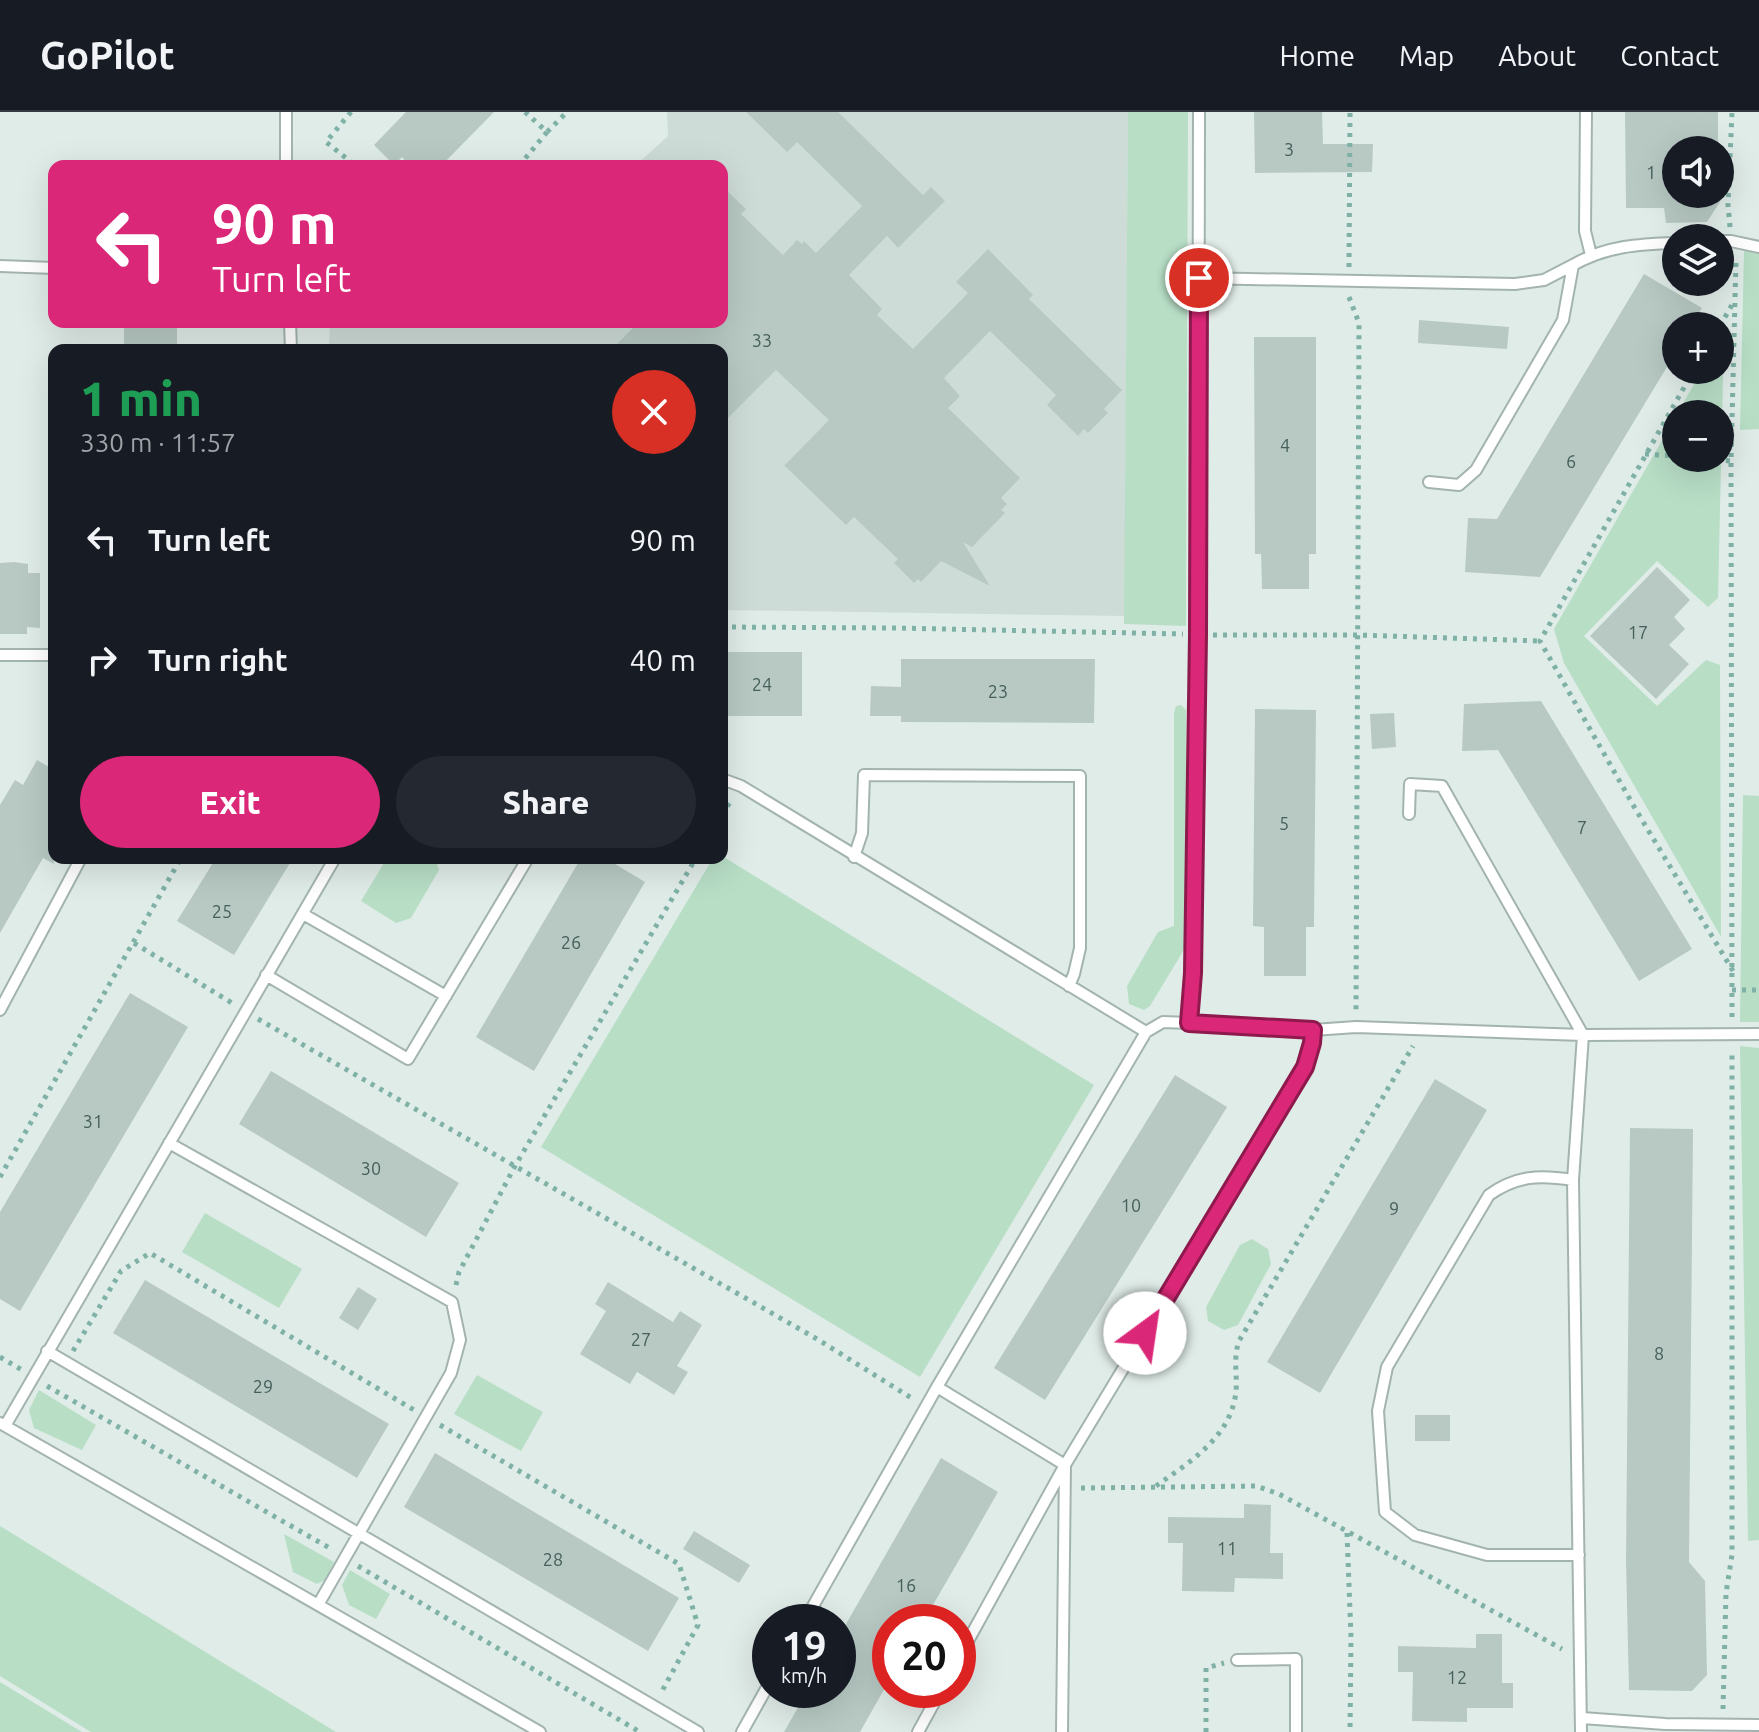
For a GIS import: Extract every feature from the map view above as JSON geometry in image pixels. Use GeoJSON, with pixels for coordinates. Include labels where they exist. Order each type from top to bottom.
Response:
{"type":"FeatureCollection","features":[{"type":"Feature","properties":{"kind":"lane"},"geometry":{"type":"LineString","coordinates":[[286,112],[286,160]]}},
{"type":"Feature","properties":{"kind":"lane"},"geometry":{"type":"LineString","coordinates":[[1189,1023],[1194,958],[1198,635],[1199,112]]}},
{"type":"Feature","properties":{"kind":"lane"},"geometry":{"type":"LineString","coordinates":[[1586,112],[1585,231],[1591,255]]}},
{"type":"Feature","properties":{"kind":"lane"},"geometry":{"type":"LineString","coordinates":[[1734,242],[1759,247]]}},
{"type":"Feature","properties":{"kind":"lane"},"geometry":{"type":"LineString","coordinates":[[1199,278],[1515,284],[1544,280],[1591,255],[1632,244],[1662,243]]}},
{"type":"Feature","properties":{"kind":"lane"},"geometry":{"type":"LineString","coordinates":[[1429,482],[1459,485],[1476,470],[1563,320],[1573,265]]}},
{"type":"Feature","properties":{"kind":"lane"},"geometry":{"type":"LineString","coordinates":[[0,266],[48,268]]}},
{"type":"Feature","properties":{"kind":"lane"},"geometry":{"type":"LineString","coordinates":[[0,655],[48,655]]}},
{"type":"Feature","properties":{"kind":"lane"},"geometry":{"type":"LineString","coordinates":[[854,857],[862,833],[864,775],[1080,776],[1080,948],[1069,986]]}},
{"type":"Feature","properties":{"kind":"lane"},"geometry":{"type":"LineString","coordinates":[[728,781],[741,786],[1146,1032]]}},
{"type":"Feature","properties":{"kind":"lane"},"geometry":{"type":"LineString","coordinates":[[1409,814],[1410,784],[1442,786],[1583,1035],[1573,1180],[1581,1732]]}},
{"type":"Feature","properties":{"kind":"lane"},"geometry":{"type":"LineString","coordinates":[[0,1010],[78,864]]}},
{"type":"Feature","properties":{"kind":"lane"},"geometry":{"type":"LineString","coordinates":[[332,864],[34,1378],[2,1425],[540,1732]]}},
{"type":"Feature","properties":{"kind":"lane"},"geometry":{"type":"LineString","coordinates":[[266,975],[408,1059],[524,864]]}},
{"type":"Feature","properties":{"kind":"lane"},"geometry":{"type":"LineString","coordinates":[[303,914],[446,996]]}},
{"type":"Feature","properties":{"kind":"lane"},"geometry":{"type":"LineString","coordinates":[[814,1604],[937,1387],[1146,1032],[1163,1022],[1313,1030],[1356,1027],[1583,1035],[1759,1034]]}},
{"type":"Feature","properties":{"kind":"lane"},"geometry":{"type":"LineString","coordinates":[[976,1626],[1065,1465],[1305,1067],[1313,1030]]}},
{"type":"Feature","properties":{"kind":"lane"},"geometry":{"type":"LineString","coordinates":[[169,1143],[452,1302],[460,1340],[451,1373],[318,1605]]}},
{"type":"Feature","properties":{"kind":"lane"},"geometry":{"type":"LineString","coordinates":[[1573,1180],[1548,1176],[1509,1181],[1489,1195],[1387,1367],[1378,1411],[1385,1512],[1415,1535],[1487,1555],[1579,1555]]}},
{"type":"Feature","properties":{"kind":"lane"},"geometry":{"type":"LineString","coordinates":[[47,1351],[698,1732]]}},
{"type":"Feature","properties":{"kind":"lane"},"geometry":{"type":"LineString","coordinates":[[937,1387],[1065,1465]]}},
{"type":"Feature","properties":{"kind":"lane"},"geometry":{"type":"LineString","coordinates":[[1062,1732],[1065,1465]]}},
{"type":"Feature","properties":{"kind":"lane"},"geometry":{"type":"LineString","coordinates":[[1237,1660],[1296,1659],[1296,1732]]}},
{"type":"Feature","properties":{"kind":"lane"},"geometry":{"type":"LineString","coordinates":[[742,1732],[755,1708]]}},
{"type":"Feature","properties":{"kind":"lane"},"geometry":{"type":"LineString","coordinates":[[918,1732],[931,1708]]}},
{"type":"Feature","properties":{"kind":"lane"},"geometry":{"type":"LineString","coordinates":[[1582,1718],[1665,1724],[1759,1725]]}},
{"type":"Feature","properties":{"kind":"path"},"geometry":{"type":"LineString","coordinates":[[348,160],[326,142],[351,112]]}},
{"type":"Feature","properties":{"kind":"path"},"geometry":{"type":"LineString","coordinates":[[525,112],[547,132]]}},
{"type":"Feature","properties":{"kind":"path"},"geometry":{"type":"LineString","coordinates":[[524,160],[567,112]]}},
{"type":"Feature","properties":{"kind":"path"},"geometry":{"type":"LineString","coordinates":[[1350,112],[1348,280],[1349,298],[1359,323],[1356,1027]]}},
{"type":"Feature","properties":{"kind":"path"},"geometry":{"type":"LineString","coordinates":[[1727,224],[1732,112]]}},
{"type":"Feature","properties":{"kind":"path"},"geometry":{"type":"LineString","coordinates":[[1732,400],[1737,250],[1734,248]]}},
{"type":"Feature","properties":{"kind":"path"},"geometry":{"type":"LineString","coordinates":[[1728,312],[1734,302]]}},
{"type":"Feature","properties":{"kind":"path"},"geometry":{"type":"LineString","coordinates":[[1540,641],[1686,384]]}},
{"type":"Feature","properties":{"kind":"path"},"geometry":{"type":"LineString","coordinates":[[1645,454],[1662,455]]}},
{"type":"Feature","properties":{"kind":"path"},"geometry":{"type":"LineString","coordinates":[[1722,1724],[1726,1593],[1732,1555],[1731,472]]}},
{"type":"Feature","properties":{"kind":"path"},"geometry":{"type":"LineString","coordinates":[[728,627],[1358,635],[1540,641]]}},
{"type":"Feature","properties":{"kind":"path"},"geometry":{"type":"LineString","coordinates":[[1540,641],[1733,972]]}},
{"type":"Feature","properties":{"kind":"path"},"geometry":{"type":"LineString","coordinates":[[0,1177],[178,864]]}},
{"type":"Feature","properties":{"kind":"path"},"geometry":{"type":"LineString","coordinates":[[452,1302],[459,1272],[515,1166],[692,864]]}},
{"type":"Feature","properties":{"kind":"path"},"geometry":{"type":"LineString","coordinates":[[134,943],[244,1011],[804,1331],[926,1407]]}},
{"type":"Feature","properties":{"kind":"path"},"geometry":{"type":"LineString","coordinates":[[1732,990],[1759,990]]}},
{"type":"Feature","properties":{"kind":"path"},"geometry":{"type":"LineString","coordinates":[[1154,1487],[1209,1445],[1226,1424],[1236,1396],[1235,1355],[1239,1341],[1424,1029]]}},
{"type":"Feature","properties":{"kind":"path"},"geometry":{"type":"LineString","coordinates":[[0,1357],[640,1732]]}},
{"type":"Feature","properties":{"kind":"path"},"geometry":{"type":"LineString","coordinates":[[1064,1488],[1256,1486],[1279,1494],[1581,1660]]}},
{"type":"Feature","properties":{"kind":"path"},"geometry":{"type":"LineString","coordinates":[[1347,1532],[1351,1637],[1350,1732]]}},
{"type":"Feature","properties":{"kind":"path"},"geometry":{"type":"LineString","coordinates":[[1206,1732],[1206,1668],[1237,1660]]}},
{"type":"Feature","properties":{"kind":"shaded area"},"geometry":{"type":"Polygon","coordinates":[[[667,112],[1128,112],[1125,616],[728,610],[728,344],[329,344],[330,328],[728,328],[728,160],[642,160],[668,136],[667,112]]]}},
{"type":"Feature","properties":{"kind":"green space"},"geometry":{"type":"Polygon","coordinates":[[[1128,112],[1188,112],[1186,626],[1124,624],[1128,112]]]}},
{"type":"Feature","properties":{"kind":"green space"},"geometry":{"type":"Polygon","coordinates":[[[1744,251],[1759,252],[1759,429],[1740,430],[1744,251]]]}},
{"type":"Feature","properties":{"kind":"green space"},"geometry":{"type":"Polygon","coordinates":[[[1694,384],[1723,384],[1722,400],[1685,400],[1694,384]]]}},
{"type":"Feature","properties":{"kind":"green space"},"geometry":{"type":"Polygon","coordinates":[[[1662,440],[1662,472],[1721,472],[1718,598],[1708,607],[1657,561],[1584,636],[1657,706],[1706,660],[1720,665],[1721,937],[1564,663],[1554,629],[1662,440]]]}},
{"type":"Feature","properties":{"kind":"green space"},"geometry":{"type":"Polygon","coordinates":[[[1181,705],[1186,710],[1186,942],[1150,1006],[1144,1010],[1129,1004],[1127,986],[1158,932],[1174,926],[1174,713],[1176,706],[1181,705]]]}},
{"type":"Feature","properties":{"kind":"green space"},"geometry":{"type":"Polygon","coordinates":[[[1743,795],[1759,796],[1759,1022],[1740,1022],[1743,795]]]}},
{"type":"Feature","properties":{"kind":"green space"},"geometry":{"type":"Polygon","coordinates":[[[728,860],[1094,1085],[920,1377],[541,1147],[709,864],[728,864],[728,860]]]}},
{"type":"Feature","properties":{"kind":"green space"},"geometry":{"type":"Polygon","coordinates":[[[383,864],[437,864],[439,870],[411,918],[396,923],[361,901],[383,864]]]}},
{"type":"Feature","properties":{"kind":"green space"},"geometry":{"type":"Polygon","coordinates":[[[1740,1046],[1759,1048],[1759,1540],[1748,1541],[1740,1046]]]}},
{"type":"Feature","properties":{"kind":"green space"},"geometry":{"type":"Polygon","coordinates":[[[205,1213],[302,1269],[279,1308],[182,1252],[205,1213]]]}},
{"type":"Feature","properties":{"kind":"green space"},"geometry":{"type":"Polygon","coordinates":[[[1252,1239],[1268,1249],[1271,1264],[1238,1325],[1224,1330],[1208,1321],[1206,1307],[1240,1245],[1252,1239]]]}},
{"type":"Feature","properties":{"kind":"green space"},"geometry":{"type":"Polygon","coordinates":[[[477,1375],[543,1412],[521,1451],[454,1414],[477,1375]]]}},
{"type":"Feature","properties":{"kind":"green space"},"geometry":{"type":"Polygon","coordinates":[[[39,1390],[96,1425],[82,1450],[34,1428],[29,1410],[39,1390]]]}},
{"type":"Feature","properties":{"kind":"green space"},"geometry":{"type":"Polygon","coordinates":[[[0,1526],[336,1732],[91,1732],[0,1676],[0,1526]]]}},
{"type":"Feature","properties":{"kind":"green space"},"geometry":{"type":"Polygon","coordinates":[[[284,1534],[334,1562],[325,1580],[317,1584],[293,1572],[284,1534]]]}},
{"type":"Feature","properties":{"kind":"green space"},"geometry":{"type":"Polygon","coordinates":[[[350,1570],[390,1594],[376,1619],[349,1605],[342,1585],[350,1570]]]}},
{"type":"Feature","properties":{"kind":"green space"},"geometry":{"type":"Polygon","coordinates":[[[0,1682],[82,1732],[0,1732],[0,1682]]]}},
{"type":"Feature","properties":{"kind":"building"},"geometry":{"type":"Polygon","coordinates":[[[406,112],[494,112],[447,160],[405,160],[402,157],[389,160],[374,145],[406,112]]]}},
{"type":"Feature","properties":{"kind":"building"},"geometry":{"type":"Polygon","coordinates":[[[746,112],[838,112],[923,195],[931,187],[945,201],[898,248],[887,236],[849,275],[882,309],[877,315],[913,349],[968,293],[956,282],[988,249],[1033,295],[1029,299],[1122,390],[1104,409],[1108,413],[1088,433],[1084,429],[1078,436],[1047,405],[1056,395],[990,331],[944,378],[960,396],[948,408],[1020,478],[1001,498],[1007,504],[1001,510],[1005,513],[972,547],[963,542],[990,586],[941,561],[921,582],[918,579],[914,583],[894,563],[898,559],[854,517],[846,525],[784,466],[829,420],[776,370],[728,418],[728,344],[617,344],[633,328],[728,328],[728,192],[746,209],[741,214],[783,255],[797,240],[802,244],[804,241],[816,253],[862,206],[797,142],[787,152],[746,112]]]}},
{"type":"Feature","properties":{"kind":"building"},"geometry":{"type":"Polygon","coordinates":[[[1254,112],[1322,112],[1323,144],[1373,144],[1372,172],[1255,173],[1254,112]]]}},
{"type":"Feature","properties":{"kind":"building"},"geometry":{"type":"Polygon","coordinates":[[[1625,112],[1718,112],[1718,136],[1662,136],[1662,208],[1626,208],[1625,112]]]}},
{"type":"Feature","properties":{"kind":"building"},"geometry":{"type":"Polygon","coordinates":[[[1664,208],[1716,208],[1707,222],[1666,223],[1664,208]]]}},
{"type":"Feature","properties":{"kind":"building"},"geometry":{"type":"Polygon","coordinates":[[[1644,274],[1662,285],[1662,296],[1682,296],[1702,308],[1700,312],[1662,312],[1662,375],[1540,577],[1465,572],[1468,518],[1497,519],[1644,274]]]}},
{"type":"Feature","properties":{"kind":"building"},"geometry":{"type":"Polygon","coordinates":[[[1419,320],[1509,327],[1507,349],[1418,343],[1419,320]]]}},
{"type":"Feature","properties":{"kind":"building"},"geometry":{"type":"Polygon","coordinates":[[[124,328],[177,328],[177,344],[124,344],[124,328]]]}},
{"type":"Feature","properties":{"kind":"building"},"geometry":{"type":"Polygon","coordinates":[[[1254,337],[1316,337],[1316,554],[1309,554],[1309,589],[1262,589],[1261,554],[1255,554],[1254,337]]]}},
{"type":"Feature","properties":{"kind":"building"},"geometry":{"type":"Polygon","coordinates":[[[0,563],[28,564],[28,573],[40,573],[40,628],[27,627],[27,634],[0,634],[0,563]]]}},
{"type":"Feature","properties":{"kind":"building"},"geometry":{"type":"Polygon","coordinates":[[[1657,567],[1690,600],[1674,617],[1685,629],[1669,645],[1689,664],[1656,699],[1590,636],[1657,567]]]}},
{"type":"Feature","properties":{"kind":"building"},"geometry":{"type":"Polygon","coordinates":[[[728,652],[802,652],[802,716],[728,716],[728,652]]]}},
{"type":"Feature","properties":{"kind":"building"},"geometry":{"type":"Polygon","coordinates":[[[901,659],[1095,659],[1094,723],[901,722],[901,716],[870,716],[871,686],[901,687],[901,659]]]}},
{"type":"Feature","properties":{"kind":"building"},"geometry":{"type":"Polygon","coordinates":[[[1541,701],[1692,949],[1639,981],[1498,750],[1462,751],[1464,704],[1541,701]]]}},
{"type":"Feature","properties":{"kind":"building"},"geometry":{"type":"Polygon","coordinates":[[[1255,709],[1316,710],[1314,927],[1306,927],[1306,976],[1264,976],[1264,927],[1253,926],[1255,709]]]}},
{"type":"Feature","properties":{"kind":"building"},"geometry":{"type":"Polygon","coordinates":[[[1394,713],[1396,747],[1372,749],[1370,714],[1394,713]]]}},
{"type":"Feature","properties":{"kind":"building"},"geometry":{"type":"Polygon","coordinates":[[[37,760],[48,766],[48,861],[43,858],[0,933],[0,805],[15,780],[23,785],[37,760]]]}},
{"type":"Feature","properties":{"kind":"building"},"geometry":{"type":"Polygon","coordinates":[[[212,864],[289,864],[234,955],[177,921],[212,864]]]}},
{"type":"Feature","properties":{"kind":"building"},"geometry":{"type":"Polygon","coordinates":[[[577,864],[615,864],[645,882],[534,1071],[476,1037],[577,864]]]}},
{"type":"Feature","properties":{"kind":"building"},"geometry":{"type":"Polygon","coordinates":[[[130,993],[188,1027],[20,1311],[0,1299],[0,1212],[130,993]]]}},
{"type":"Feature","properties":{"kind":"building"},"geometry":{"type":"Polygon","coordinates":[[[271,1071],[459,1183],[426,1237],[239,1124],[271,1071]]]}},
{"type":"Feature","properties":{"kind":"building"},"geometry":{"type":"Polygon","coordinates":[[[1175,1075],[1227,1107],[1045,1400],[994,1368],[1175,1075]]]}},
{"type":"Feature","properties":{"kind":"building"},"geometry":{"type":"Polygon","coordinates":[[[1435,1079],[1487,1110],[1320,1393],[1267,1362],[1435,1079]]]}},
{"type":"Feature","properties":{"kind":"building"},"geometry":{"type":"Polygon","coordinates":[[[1630,1128],[1693,1129],[1689,1562],[1705,1581],[1707,1675],[1692,1691],[1629,1690],[1626,1561],[1630,1128]]]}},
{"type":"Feature","properties":{"kind":"building"},"geometry":{"type":"Polygon","coordinates":[[[145,1280],[389,1424],[357,1478],[113,1333],[145,1280]]]}},
{"type":"Feature","properties":{"kind":"building"},"geometry":{"type":"Polygon","coordinates":[[[608,1282],[673,1322],[680,1311],[702,1325],[677,1366],[688,1372],[674,1395],[637,1372],[630,1384],[580,1354],[606,1311],[595,1304],[608,1282]]]}},
{"type":"Feature","properties":{"kind":"building"},"geometry":{"type":"Polygon","coordinates":[[[358,1287],[377,1299],[358,1330],[339,1318],[358,1287]]]}},
{"type":"Feature","properties":{"kind":"building"},"geometry":{"type":"Polygon","coordinates":[[[1415,1415],[1450,1415],[1450,1441],[1415,1441],[1415,1415]]]}},
{"type":"Feature","properties":{"kind":"building"},"geometry":{"type":"Polygon","coordinates":[[[435,1453],[679,1598],[648,1651],[404,1507],[435,1453]]]}},
{"type":"Feature","properties":{"kind":"building"},"geometry":{"type":"Polygon","coordinates":[[[941,1458],[998,1492],[933,1604],[872,1604],[874,1708],[860,1732],[784,1732],[798,1708],[856,1708],[856,1607],[941,1458]]]}},
{"type":"Feature","properties":{"kind":"building"},"geometry":{"type":"Polygon","coordinates":[[[1244,1504],[1271,1505],[1270,1553],[1283,1553],[1283,1579],[1235,1578],[1234,1592],[1182,1591],[1183,1543],[1168,1543],[1168,1517],[1244,1518],[1244,1504]]]}},
{"type":"Feature","properties":{"kind":"building"},"geometry":{"type":"Polygon","coordinates":[[[694,1531],[750,1565],[739,1583],[683,1549],[694,1531]]]}},
{"type":"Feature","properties":{"kind":"building"},"geometry":{"type":"Polygon","coordinates":[[[1476,1634],[1502,1634],[1502,1683],[1513,1683],[1513,1708],[1467,1708],[1467,1722],[1412,1721],[1413,1672],[1398,1672],[1398,1646],[1476,1648],[1476,1634]]]}},
{"type":"Feature","properties":{"kind":"route"},"geometry":{"type":"LineString","coordinates":[[1145,1333],[1305,1067],[1313,1030],[1189,1023],[1193,973],[1198,635],[1199,278]]}}]}
